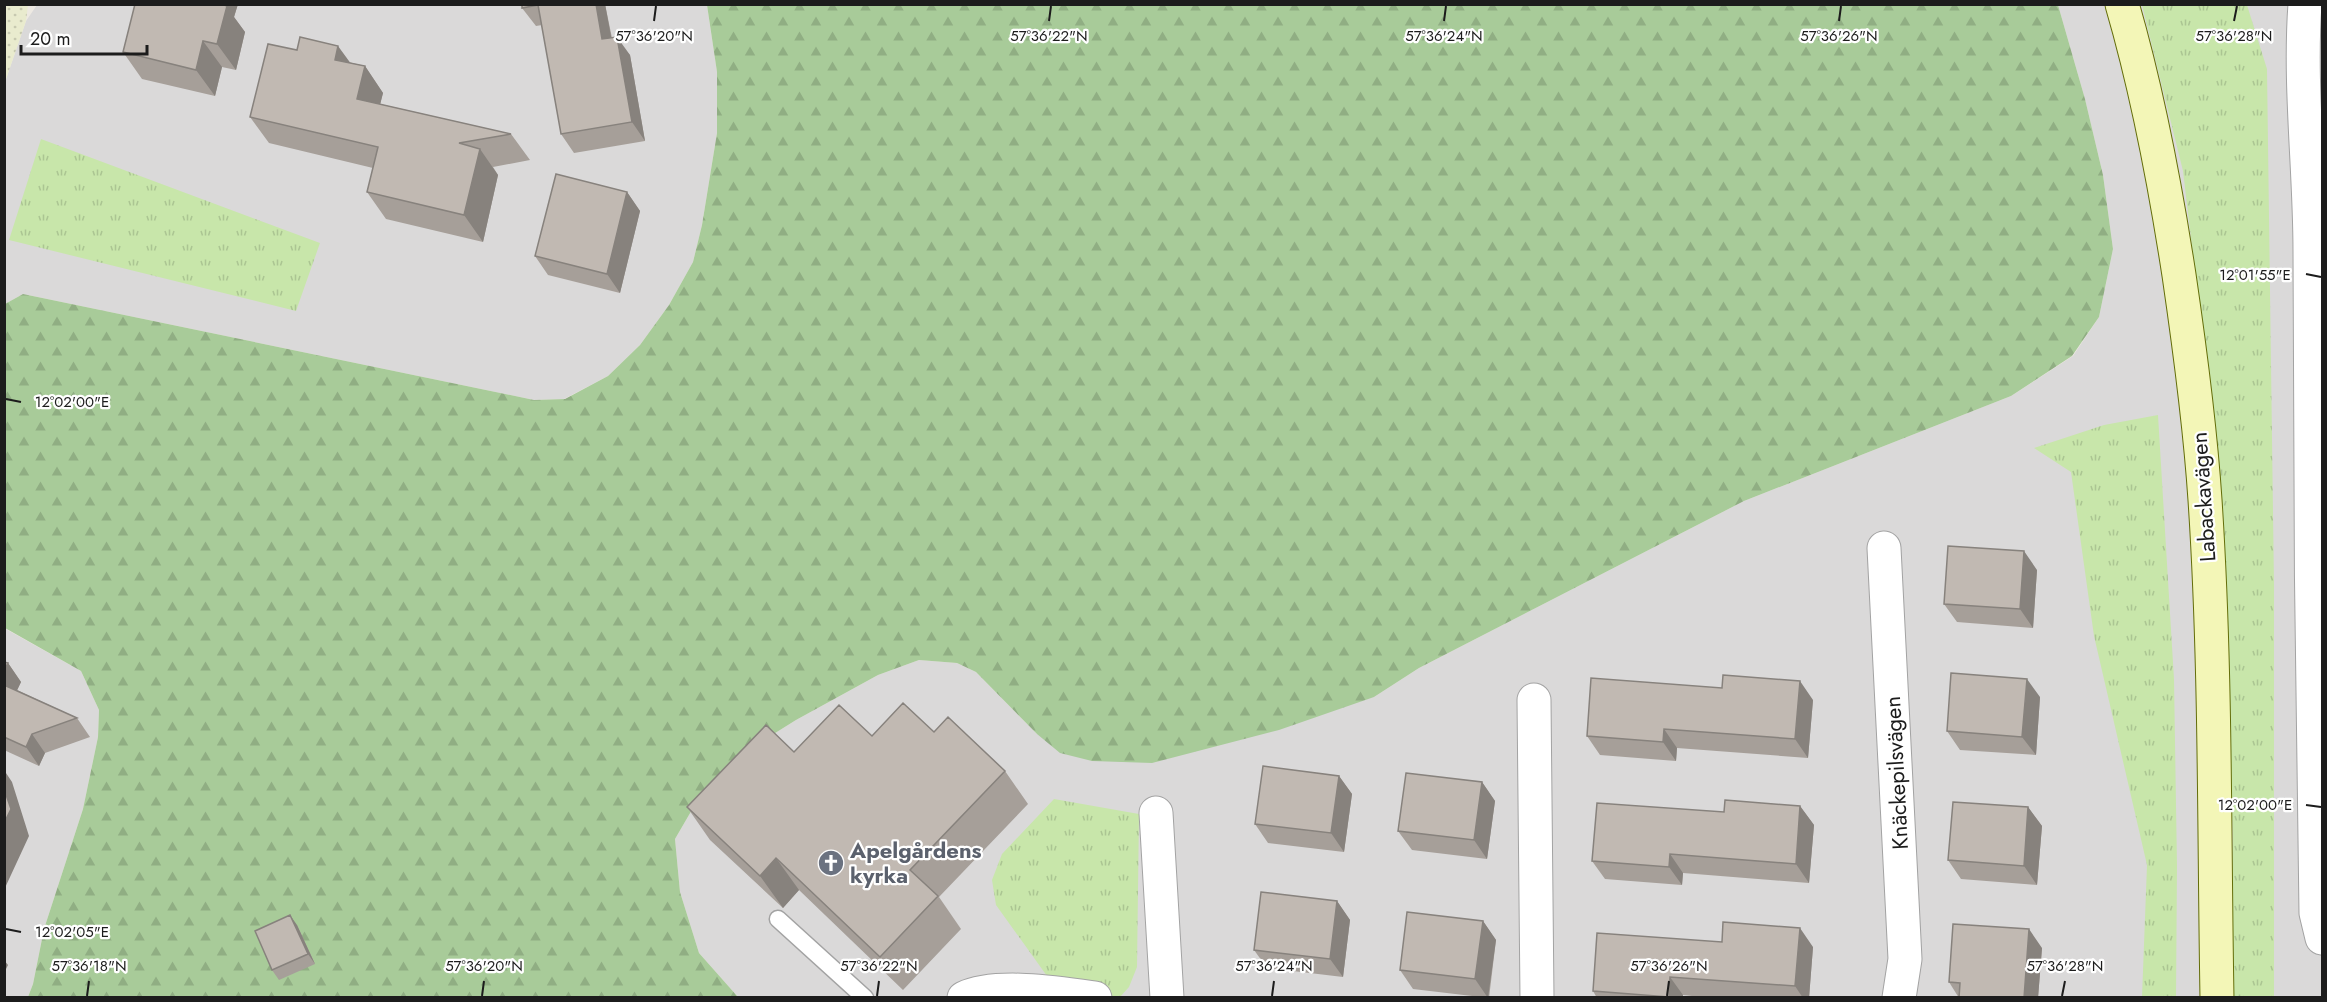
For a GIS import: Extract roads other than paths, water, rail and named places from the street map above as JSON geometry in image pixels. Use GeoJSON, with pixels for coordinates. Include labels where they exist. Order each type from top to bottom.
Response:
{"type":"FeatureCollection","features":[{"type":"Feature","properties":{"kind":"street","name":"Labackavägen"},"geometry":{"type":"LineString","coordinates":[[2122,4],[2151,119],[2170,217],[2192,361],[2201,453],[2205,499],[2211,671],[2217,998]]}},
{"type":"Feature","properties":{"kind":"street"},"geometry":{"type":"LineString","coordinates":[[2305,4],[2302,44],[2316,234],[2316,573],[2320,922]]}},
{"type":"Feature","properties":{"kind":"street","name":"Knäckepilsvägen"},"geometry":{"type":"LineString","coordinates":[[1884,548],[1905,959],[1899,998]]}},
{"type":"Feature","properties":{"kind":"street"},"geometry":{"type":"LineString","coordinates":[[1534,700],[1537,998]]}},
{"type":"Feature","properties":{"kind":"street"},"geometry":{"type":"LineString","coordinates":[[1156,813],[1167,998]]}},
{"type":"Feature","properties":{"kind":"street"},"geometry":{"type":"LineString","coordinates":[[964,998],[993,992],[1032,990],[1095,998]]}},
{"type":"Feature","properties":{"kind":"lane"},"geometry":{"type":"LineString","coordinates":[[778,919],[865,998]]}},
{"type":"Feature","properties":{"kind":"place","name":"Apelgårdens kyrka"},"geometry":{"type":"Point","coordinates":[831,863]}}]}
